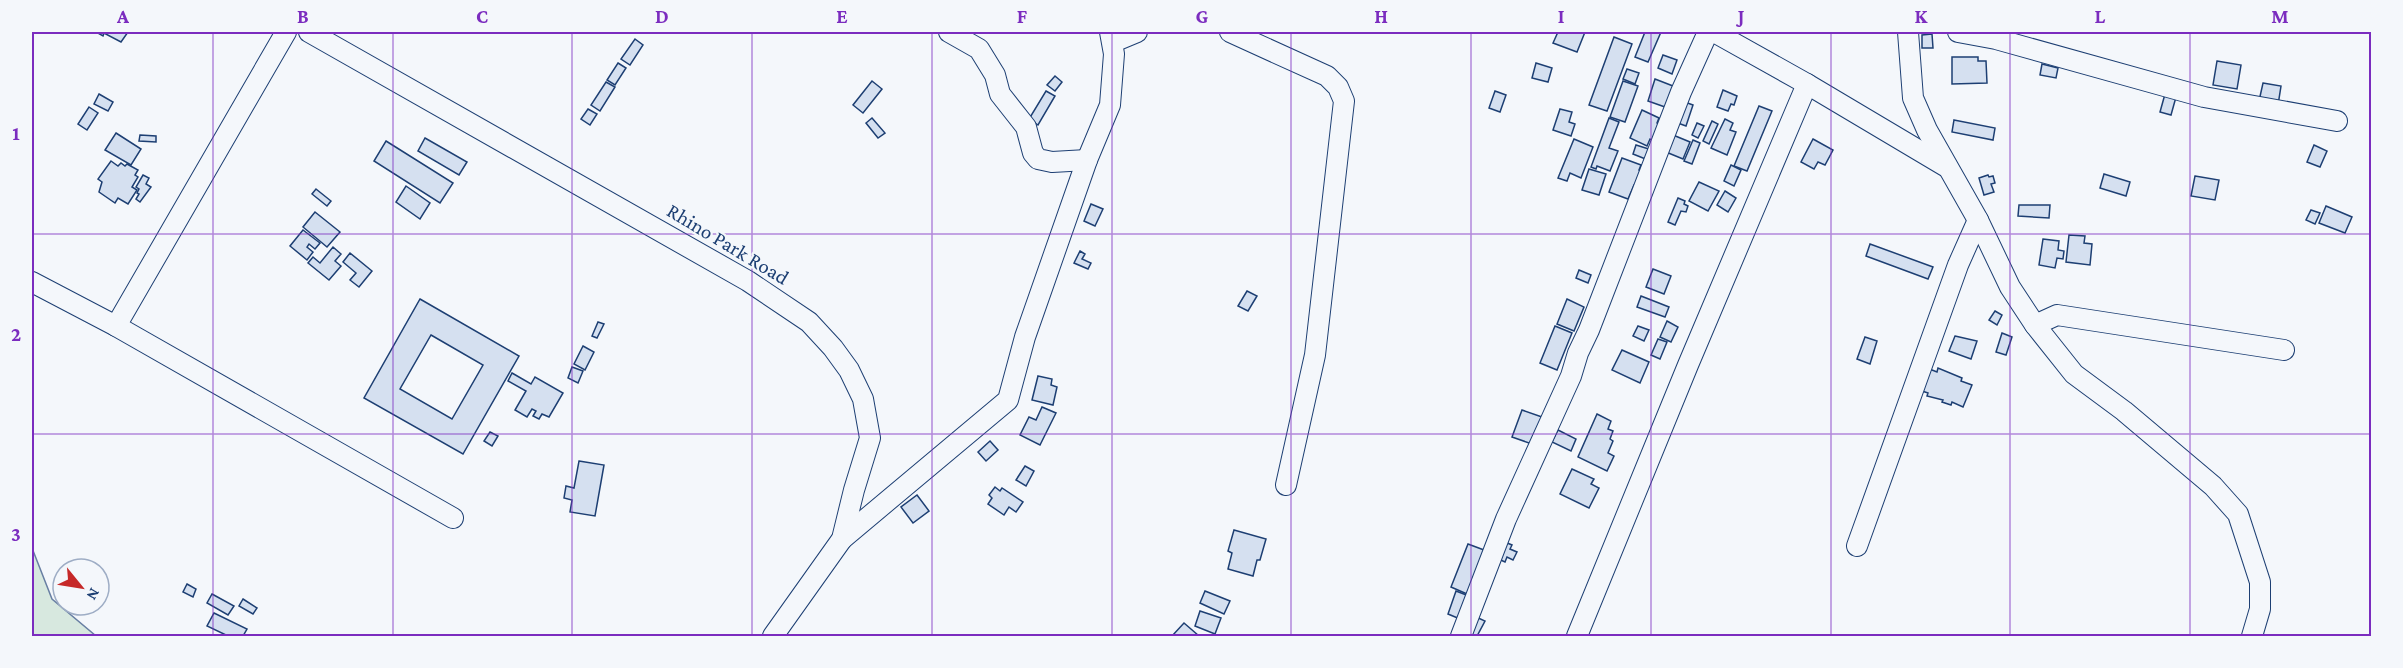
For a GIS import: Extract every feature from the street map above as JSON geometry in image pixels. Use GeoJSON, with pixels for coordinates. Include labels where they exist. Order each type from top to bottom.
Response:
{"type":"FeatureCollection","features":[{"type":"Feature","properties":{"kind":"street"},"geometry":{"type":"LineString","coordinates":[[116,326],[286,32]]}},
{"type":"Feature","properties":{"kind":"street","name":"Rhino Park Road"},"geometry":{"type":"LineString","coordinates":[[309,32],[748,281],[809,322],[833,348],[849,370],[863,399],[870,438],[842,539],[773,636]]}},
{"type":"Feature","properties":{"kind":"street"},"geometry":{"type":"LineString","coordinates":[[949,32],[979,49],[995,75],[1000,94],[1026,127],[1033,153],[1038,159],[1052,162],[1087,160]]}},
{"type":"Feature","properties":{"kind":"street"},"geometry":{"type":"LineString","coordinates":[[842,539],[1008,400],[1025,337],[1087,160],[1110,105],[1112,37],[1137,32]]}},
{"type":"Feature","properties":{"kind":"street"},"geometry":{"type":"LineString","coordinates":[[1230,32],[1327,76],[1338,87],[1344,101],[1315,355],[1286,485]]}},
{"type":"Feature","properties":{"kind":"street"},"geometry":{"type":"LineString","coordinates":[[1461,636],[1506,519],[1572,376],[1578,353],[1681,92],[1708,32]]}},
{"type":"Feature","properties":{"kind":"street"},"geometry":{"type":"LineString","coordinates":[[1714,32],[1945,166]]}},
{"type":"Feature","properties":{"kind":"street"},"geometry":{"type":"LineString","coordinates":[[1908,32],[1913,98],[1945,166],[1978,220],[2010,287],[2035,325],[2074,374],[2124,411],[2231,504],[2243,527],[2260,582],[2260,609],[2252,636]]}},
{"type":"Feature","properties":{"kind":"street"},"geometry":{"type":"LineString","coordinates":[[1958,32],[1996,39],[2204,97],[2337,121]]}},
{"type":"Feature","properties":{"kind":"street"},"geometry":{"type":"LineString","coordinates":[[1577,636],[1692,354],[1807,84]]}},
{"type":"Feature","properties":{"kind":"street"},"geometry":{"type":"LineString","coordinates":[[1857,546],[1958,265],[1978,220]]}},
{"type":"Feature","properties":{"kind":"street"},"geometry":{"type":"LineString","coordinates":[[32,282],[116,326],[453,518]]}},
{"type":"Feature","properties":{"kind":"street"},"geometry":{"type":"LineString","coordinates":[[2035,325],[2057,315],[2284,350]]}},
{"type":"Feature","properties":{"kind":"shaded area"},"geometry":{"type":"Polygon","coordinates":[[[32,548],[51,596],[51,617],[73,617],[96,636],[32,636],[32,548]]]}},
{"type":"Feature","properties":{"kind":"building"},"geometry":{"type":"Polygon","coordinates":[[[96,32],[128,32],[121,42],[104,33],[103,36],[96,32]]]}},
{"type":"Feature","properties":{"kind":"building"},"geometry":{"type":"Polygon","coordinates":[[[1558,32],[1585,32],[1577,52],[1553,43],[1558,32]]]}},
{"type":"Feature","properties":{"kind":"building"},"geometry":{"type":"Polygon","coordinates":[[[1645,32],[1661,32],[1648,62],[1635,57],[1645,32]]]}},
{"type":"Feature","properties":{"kind":"building"},"geometry":{"type":"Polygon","coordinates":[[[1932,34],[1933,48],[1922,48],[1922,35],[1932,34]]]}},
{"type":"Feature","properties":{"kind":"building"},"geometry":{"type":"Polygon","coordinates":[[[1614,37],[1632,44],[1607,111],[1589,105],[1614,37]]]}},
{"type":"Feature","properties":{"kind":"building"},"geometry":{"type":"Polygon","coordinates":[[[635,39],[643,45],[630,65],[621,59],[635,39]]]}},
{"type":"Feature","properties":{"kind":"building"},"geometry":{"type":"Polygon","coordinates":[[[1663,55],[1677,60],[1672,74],[1658,68],[1663,55]]]}},
{"type":"Feature","properties":{"kind":"building"},"geometry":{"type":"Polygon","coordinates":[[[1952,57],[1978,57],[1978,61],[1986,61],[1987,83],[1952,84],[1952,57]]]}},
{"type":"Feature","properties":{"kind":"building"},"geometry":{"type":"Polygon","coordinates":[[[2217,61],[2241,65],[2237,89],[2213,85],[2217,61]]]}},
{"type":"Feature","properties":{"kind":"building"},"geometry":{"type":"Polygon","coordinates":[[[618,63],[626,68],[615,85],[607,80],[618,63]]]}},
{"type":"Feature","properties":{"kind":"building"},"geometry":{"type":"Polygon","coordinates":[[[1536,63],[1552,68],[1548,82],[1532,78],[1536,63]]]}},
{"type":"Feature","properties":{"kind":"building"},"geometry":{"type":"Polygon","coordinates":[[[2042,64],[2058,68],[2056,78],[2040,75],[2042,64]]]}},
{"type":"Feature","properties":{"kind":"building"},"geometry":{"type":"Polygon","coordinates":[[[1627,69],[1639,73],[1635,84],[1623,79],[1627,69]]]}},
{"type":"Feature","properties":{"kind":"building"},"geometry":{"type":"Polygon","coordinates":[[[1055,76],[1062,82],[1055,91],[1047,85],[1055,76]]]}},
{"type":"Feature","properties":{"kind":"building"},"geometry":{"type":"Polygon","coordinates":[[[1655,79],[1673,86],[1665,107],[1648,101],[1655,79]]]}},
{"type":"Feature","properties":{"kind":"building"},"geometry":{"type":"Polygon","coordinates":[[[872,81],[882,89],[863,113],[853,105],[872,81]]]}},
{"type":"Feature","properties":{"kind":"building"},"geometry":{"type":"Polygon","coordinates":[[[1623,81],[1638,86],[1625,122],[1610,117],[1623,81]]]}},
{"type":"Feature","properties":{"kind":"building"},"geometry":{"type":"Polygon","coordinates":[[[606,82],[615,87],[600,111],[591,105],[606,82]]]}},
{"type":"Feature","properties":{"kind":"building"},"geometry":{"type":"Polygon","coordinates":[[[2263,83],[2281,86],[2278,105],[2259,101],[2263,83]]]}},
{"type":"Feature","properties":{"kind":"building"},"geometry":{"type":"Polygon","coordinates":[[[1723,90],[1737,96],[1734,105],[1731,104],[1728,111],[1717,107],[1723,90]]]}},
{"type":"Feature","properties":{"kind":"building"},"geometry":{"type":"Polygon","coordinates":[[[1046,91],[1055,96],[1038,125],[1029,119],[1046,91]]]}},
{"type":"Feature","properties":{"kind":"building"},"geometry":{"type":"Polygon","coordinates":[[[1495,91],[1506,95],[1500,112],[1489,108],[1495,91]]]}},
{"type":"Feature","properties":{"kind":"building"},"geometry":{"type":"Polygon","coordinates":[[[99,94],[113,102],[108,111],[94,104],[99,94]]]}},
{"type":"Feature","properties":{"kind":"building"},"geometry":{"type":"Polygon","coordinates":[[[2165,94],[2176,97],[2171,115],[2160,112],[2165,94]]]}},
{"type":"Feature","properties":{"kind":"building"},"geometry":{"type":"Polygon","coordinates":[[[1682,101],[1693,105],[1686,126],[1675,122],[1682,101]]]}},
{"type":"Feature","properties":{"kind":"building"},"geometry":{"type":"Polygon","coordinates":[[[1759,106],[1772,111],[1747,171],[1734,166],[1759,106]]]}},
{"type":"Feature","properties":{"kind":"building"},"geometry":{"type":"Polygon","coordinates":[[[89,107],[98,113],[87,130],[78,124],[89,107]]]}},
{"type":"Feature","properties":{"kind":"building"},"geometry":{"type":"Polygon","coordinates":[[[588,109],[597,114],[590,125],[581,119],[588,109]]]}},
{"type":"Feature","properties":{"kind":"building"},"geometry":{"type":"Polygon","coordinates":[[[1560,109],[1572,112],[1569,122],[1575,124],[1571,136],[1553,130],[1560,109]]]}},
{"type":"Feature","properties":{"kind":"building"},"geometry":{"type":"Polygon","coordinates":[[[1642,110],[1659,118],[1657,123],[1660,125],[1653,141],[1650,139],[1647,146],[1630,138],[1642,110]]]}},
{"type":"Feature","properties":{"kind":"building"},"geometry":{"type":"Polygon","coordinates":[[[872,118],[885,133],[878,138],[866,123],[872,118]]]}},
{"type":"Feature","properties":{"kind":"building"},"geometry":{"type":"Polygon","coordinates":[[[1609,118],[1619,122],[1609,148],[1618,151],[1610,171],[1597,166],[1596,169],[1591,167],[1609,118]]]}},
{"type":"Feature","properties":{"kind":"building"},"geometry":{"type":"Polygon","coordinates":[[[1725,119],[1733,123],[1730,130],[1736,132],[1727,155],[1711,148],[1725,119]]]}},
{"type":"Feature","properties":{"kind":"building"},"geometry":{"type":"Polygon","coordinates":[[[1954,120],[1995,128],[1993,140],[1952,132],[1954,120]]]}},
{"type":"Feature","properties":{"kind":"building"},"geometry":{"type":"Polygon","coordinates":[[[1712,121],[1718,124],[1709,144],[1703,141],[1712,121]]]}},
{"type":"Feature","properties":{"kind":"building"},"geometry":{"type":"Polygon","coordinates":[[[1697,123],[1704,126],[1698,138],[1692,135],[1697,123]]]}},
{"type":"Feature","properties":{"kind":"building"},"geometry":{"type":"Polygon","coordinates":[[[116,133],[141,149],[131,165],[105,150],[116,133]]]}},
{"type":"Feature","properties":{"kind":"building"},"geometry":{"type":"Polygon","coordinates":[[[140,135],[156,136],[156,142],[139,141],[140,135]]]}},
{"type":"Feature","properties":{"kind":"building"},"geometry":{"type":"Polygon","coordinates":[[[1673,135],[1690,142],[1683,159],[1666,152],[1673,135]]]}},
{"type":"Feature","properties":{"kind":"building"},"geometry":{"type":"Polygon","coordinates":[[[425,138],[467,162],[459,175],[418,151],[425,138]]]}},
{"type":"Feature","properties":{"kind":"building"},"geometry":{"type":"Polygon","coordinates":[[[1574,139],[1593,147],[1581,178],[1570,173],[1567,181],[1558,178],[1574,139]]]}},
{"type":"Feature","properties":{"kind":"building"},"geometry":{"type":"Polygon","coordinates":[[[1813,139],[1833,150],[1825,165],[1818,162],[1814,169],[1801,162],[1813,139]]]}},
{"type":"Feature","properties":{"kind":"building"},"geometry":{"type":"Polygon","coordinates":[[[1693,140],[1700,143],[1692,164],[1684,161],[1693,140]]]}},
{"type":"Feature","properties":{"kind":"building"},"geometry":{"type":"Polygon","coordinates":[[[386,141],[453,183],[440,203],[374,161],[386,141]]]}},
{"type":"Feature","properties":{"kind":"building"},"geometry":{"type":"Polygon","coordinates":[[[1636,145],[1652,150],[1648,160],[1633,154],[1636,145]]]}},
{"type":"Feature","properties":{"kind":"building"},"geometry":{"type":"Polygon","coordinates":[[[2314,145],[2327,151],[2320,167],[2307,162],[2314,145]]]}},
{"type":"Feature","properties":{"kind":"building"},"geometry":{"type":"Polygon","coordinates":[[[1622,158],[1641,165],[1639,170],[1643,171],[1638,187],[1634,185],[1628,199],[1609,192],[1622,158]]]}},
{"type":"Feature","properties":{"kind":"building"},"geometry":{"type":"Polygon","coordinates":[[[111,161],[118,166],[121,163],[125,166],[127,164],[138,170],[135,175],[138,177],[132,187],[137,190],[128,204],[118,198],[115,203],[99,192],[102,182],[98,179],[111,161]]]}},
{"type":"Feature","properties":{"kind":"building"},"geometry":{"type":"Polygon","coordinates":[[[1731,165],[1741,170],[1734,186],[1724,181],[1731,165]]]}},
{"type":"Feature","properties":{"kind":"building"},"geometry":{"type":"Polygon","coordinates":[[[1589,169],[1606,174],[1599,195],[1582,190],[1589,169]]]}},
{"type":"Feature","properties":{"kind":"building"},"geometry":{"type":"Polygon","coordinates":[[[2104,174],[2130,182],[2126,196],[2100,188],[2104,174]]]}},
{"type":"Feature","properties":{"kind":"building"},"geometry":{"type":"Polygon","coordinates":[[[143,175],[149,178],[146,184],[151,187],[140,202],[136,199],[139,189],[136,187],[143,175]]]}},
{"type":"Feature","properties":{"kind":"building"},"geometry":{"type":"Polygon","coordinates":[[[1993,176],[1995,183],[1991,184],[1994,192],[1984,195],[1979,178],[1993,176]]]}},
{"type":"Feature","properties":{"kind":"building"},"geometry":{"type":"Polygon","coordinates":[[[2195,176],[2219,180],[2215,200],[2191,196],[2195,176]]]}},
{"type":"Feature","properties":{"kind":"building"},"geometry":{"type":"Polygon","coordinates":[[[1699,182],[1719,191],[1708,211],[1689,201],[1699,182]]]}},
{"type":"Feature","properties":{"kind":"building"},"geometry":{"type":"Polygon","coordinates":[[[406,186],[430,203],[420,219],[396,202],[406,186]]]}},
{"type":"Feature","properties":{"kind":"building"},"geometry":{"type":"Polygon","coordinates":[[[316,189],[331,201],[327,206],[312,194],[316,189]]]}},
{"type":"Feature","properties":{"kind":"building"},"geometry":{"type":"Polygon","coordinates":[[[1725,191],[1736,198],[1728,212],[1717,205],[1725,191]]]}},
{"type":"Feature","properties":{"kind":"building"},"geometry":{"type":"Polygon","coordinates":[[[1678,198],[1685,201],[1684,204],[1688,206],[1686,212],[1681,211],[1675,225],[1668,222],[1678,198]]]}},
{"type":"Feature","properties":{"kind":"building"},"geometry":{"type":"Polygon","coordinates":[[[1091,204],[1103,209],[1095,226],[1084,221],[1091,204]]]}},
{"type":"Feature","properties":{"kind":"building"},"geometry":{"type":"Polygon","coordinates":[[[2019,205],[2050,205],[2049,218],[2018,216],[2019,205]]]}},
{"type":"Feature","properties":{"kind":"building"},"geometry":{"type":"Polygon","coordinates":[[[2326,206],[2352,217],[2345,233],[2319,223],[2326,206]]]}},
{"type":"Feature","properties":{"kind":"building"},"geometry":{"type":"Polygon","coordinates":[[[2311,210],[2320,213],[2315,224],[2306,220],[2311,210]]]}},
{"type":"Feature","properties":{"kind":"building"},"geometry":{"type":"Polygon","coordinates":[[[315,212],[340,232],[327,247],[303,227],[315,212]]]}},
{"type":"Feature","properties":{"kind":"building"},"geometry":{"type":"Polygon","coordinates":[[[303,230],[320,243],[315,249],[309,244],[307,247],[313,252],[307,260],[290,246],[303,230]]]}},
{"type":"Feature","properties":{"kind":"building"},"geometry":{"type":"Polygon","coordinates":[[[2069,235],[2085,236],[2084,243],[2092,244],[2090,265],[2066,262],[2069,235]]]}},
{"type":"Feature","properties":{"kind":"building"},"geometry":{"type":"Polygon","coordinates":[[[2043,239],[2059,241],[2058,250],[2064,251],[2063,259],[2057,258],[2055,268],[2039,265],[2043,239]]]}},
{"type":"Feature","properties":{"kind":"building"},"geometry":{"type":"Polygon","coordinates":[[[1870,244],[1933,267],[1928,279],[1866,256],[1870,244]]]}},
{"type":"Feature","properties":{"kind":"building"},"geometry":{"type":"Polygon","coordinates":[[[333,247],[341,254],[335,261],[341,266],[329,280],[308,263],[313,257],[320,263],[333,247]]]}},
{"type":"Feature","properties":{"kind":"building"},"geometry":{"type":"Polygon","coordinates":[[[1080,251],[1085,254],[1082,259],[1091,263],[1088,269],[1074,263],[1080,251]]]}},
{"type":"Feature","properties":{"kind":"building"},"geometry":{"type":"Polygon","coordinates":[[[350,253],[372,271],[359,287],[350,280],[356,273],[343,262],[350,253]]]}},
{"type":"Feature","properties":{"kind":"building"},"geometry":{"type":"Polygon","coordinates":[[[1653,269],[1671,276],[1664,294],[1646,287],[1653,269]]]}},
{"type":"Feature","properties":{"kind":"building"},"geometry":{"type":"Polygon","coordinates":[[[1579,270],[1591,275],[1588,283],[1576,278],[1579,270]]]}},
{"type":"Feature","properties":{"kind":"building"},"geometry":{"type":"Polygon","coordinates":[[[1247,291],[1257,296],[1248,311],[1238,306],[1247,291]]]}},
{"type":"Feature","properties":{"kind":"building"},"geometry":{"type":"Polygon","coordinates":[[[1641,296],[1669,307],[1665,317],[1637,307],[1641,296]]]}},
{"type":"Feature","properties":{"kind":"building"},"geometry":{"type":"Polygon","coordinates":[[[420,299],[519,356],[463,454],[364,398],[420,299]],[[431,335],[400,389],[452,419],[483,365],[431,335]]]}},
{"type":"Feature","properties":{"kind":"building"},"geometry":{"type":"Polygon","coordinates":[[[1567,299],[1584,307],[1574,331],[1557,324],[1567,299]]]}},
{"type":"Feature","properties":{"kind":"building"},"geometry":{"type":"Polygon","coordinates":[[[1995,311],[2002,315],[1997,325],[1989,320],[1995,311]]]}},
{"type":"Feature","properties":{"kind":"building"},"geometry":{"type":"Polygon","coordinates":[[[1667,321],[1678,327],[1671,342],[1660,337],[1667,321]]]}},
{"type":"Feature","properties":{"kind":"building"},"geometry":{"type":"Polygon","coordinates":[[[598,322],[604,324],[597,338],[592,336],[598,322]]]}},
{"type":"Feature","properties":{"kind":"building"},"geometry":{"type":"Polygon","coordinates":[[[1555,326],[1572,333],[1557,370],[1540,363],[1555,326]]]}},
{"type":"Feature","properties":{"kind":"building"},"geometry":{"type":"Polygon","coordinates":[[[1638,326],[1649,330],[1644,341],[1633,336],[1638,326]]]}},
{"type":"Feature","properties":{"kind":"building"},"geometry":{"type":"Polygon","coordinates":[[[2002,333],[2012,337],[2006,355],[1996,352],[2002,333]]]}},
{"type":"Feature","properties":{"kind":"building"},"geometry":{"type":"Polygon","coordinates":[[[1955,336],[1977,341],[1971,359],[1949,351],[1955,336]]]}},
{"type":"Feature","properties":{"kind":"building"},"geometry":{"type":"Polygon","coordinates":[[[1865,337],[1877,341],[1870,364],[1857,359],[1865,337]]]}},
{"type":"Feature","properties":{"kind":"building"},"geometry":{"type":"Polygon","coordinates":[[[1658,339],[1667,342],[1660,359],[1651,355],[1658,339]]]}},
{"type":"Feature","properties":{"kind":"building"},"geometry":{"type":"Polygon","coordinates":[[[583,346],[594,352],[585,370],[574,364],[583,346]]]}},
{"type":"Feature","properties":{"kind":"building"},"geometry":{"type":"Polygon","coordinates":[[[1622,350],[1649,362],[1640,383],[1612,370],[1622,350]]]}},
{"type":"Feature","properties":{"kind":"building"},"geometry":{"type":"Polygon","coordinates":[[[572,367],[583,371],[578,383],[568,378],[572,367]]]}},
{"type":"Feature","properties":{"kind":"building"},"geometry":{"type":"Polygon","coordinates":[[[1927,368],[1937,372],[1938,368],[1972,385],[1963,407],[1952,402],[1951,405],[1942,402],[1943,400],[1927,396],[1928,393],[1919,390],[1927,368]]]}},
{"type":"Feature","properties":{"kind":"building"},"geometry":{"type":"Polygon","coordinates":[[[512,373],[531,384],[535,377],[563,393],[549,417],[542,414],[539,419],[533,416],[536,411],[532,409],[527,417],[515,410],[526,391],[508,381],[512,373]]]}},
{"type":"Feature","properties":{"kind":"building"},"geometry":{"type":"Polygon","coordinates":[[[1038,376],[1052,379],[1051,385],[1057,387],[1053,405],[1032,400],[1038,376]]]}},
{"type":"Feature","properties":{"kind":"building"},"geometry":{"type":"Polygon","coordinates":[[[1042,407],[1056,413],[1040,445],[1020,435],[1029,417],[1036,420],[1042,407]]]}},
{"type":"Feature","properties":{"kind":"building"},"geometry":{"type":"Polygon","coordinates":[[[1522,410],[1542,417],[1532,444],[1512,437],[1522,410]]]}},
{"type":"Feature","properties":{"kind":"building"},"geometry":{"type":"Polygon","coordinates":[[[1597,414],[1611,421],[1608,429],[1613,431],[1610,439],[1613,441],[1608,453],[1614,456],[1607,471],[1578,457],[1597,414]]]}},
{"type":"Feature","properties":{"kind":"building"},"geometry":{"type":"Polygon","coordinates":[[[1558,430],[1576,439],[1571,451],[1552,442],[1558,430]]]}},
{"type":"Feature","properties":{"kind":"building"},"geometry":{"type":"Polygon","coordinates":[[[490,432],[498,436],[492,446],[484,441],[490,432]]]}},
{"type":"Feature","properties":{"kind":"building"},"geometry":{"type":"Polygon","coordinates":[[[990,441],[998,450],[986,461],[978,452],[990,441]]]}},
{"type":"Feature","properties":{"kind":"building"},"geometry":{"type":"Polygon","coordinates":[[[579,461],[604,465],[595,516],[570,512],[572,500],[564,498],[566,486],[574,488],[579,461]]]}},
{"type":"Feature","properties":{"kind":"building"},"geometry":{"type":"Polygon","coordinates":[[[1025,466],[1034,471],[1026,486],[1016,480],[1025,466]]]}},
{"type":"Feature","properties":{"kind":"building"},"geometry":{"type":"Polygon","coordinates":[[[1572,469],[1594,479],[1591,484],[1599,488],[1589,508],[1560,494],[1572,469]]]}},
{"type":"Feature","properties":{"kind":"building"},"geometry":{"type":"Polygon","coordinates":[[[995,487],[1000,491],[1002,488],[1023,502],[1016,512],[1009,507],[1004,515],[988,504],[992,498],[989,495],[995,487]]]}},
{"type":"Feature","properties":{"kind":"building"},"geometry":{"type":"Polygon","coordinates":[[[917,495],[929,511],[913,523],[901,507],[917,495]]]}},
{"type":"Feature","properties":{"kind":"building"},"geometry":{"type":"Polygon","coordinates":[[[1234,530],[1266,539],[1253,576],[1228,569],[1232,553],[1228,551],[1234,530]]]}},
{"type":"Feature","properties":{"kind":"building"},"geometry":{"type":"Polygon","coordinates":[[[1500,540],[1512,545],[1510,549],[1517,552],[1513,560],[1507,557],[1505,562],[1494,557],[1500,540]]]}},
{"type":"Feature","properties":{"kind":"building"},"geometry":{"type":"Polygon","coordinates":[[[1468,544],[1484,550],[1467,594],[1451,587],[1468,544]]]}},
{"type":"Feature","properties":{"kind":"building"},"geometry":{"type":"Polygon","coordinates":[[[187,584],[196,589],[193,597],[183,592],[187,584]]]}},
{"type":"Feature","properties":{"kind":"building"},"geometry":{"type":"Polygon","coordinates":[[[1205,591],[1230,601],[1224,614],[1200,603],[1205,591]]]}},
{"type":"Feature","properties":{"kind":"building"},"geometry":{"type":"Polygon","coordinates":[[[1456,591],[1469,596],[1460,619],[1448,614],[1456,591]]]}},
{"type":"Feature","properties":{"kind":"building"},"geometry":{"type":"Polygon","coordinates":[[[212,594],[234,606],[228,615],[207,603],[212,594]]]}},
{"type":"Feature","properties":{"kind":"building"},"geometry":{"type":"Polygon","coordinates":[[[243,599],[257,608],[253,614],[239,606],[243,599]]]}},
{"type":"Feature","properties":{"kind":"building"},"geometry":{"type":"Polygon","coordinates":[[[1200,611],[1221,618],[1215,634],[1195,626],[1200,611]]]}},
{"type":"Feature","properties":{"kind":"building"},"geometry":{"type":"Polygon","coordinates":[[[214,613],[247,629],[243,636],[228,636],[207,626],[214,613]]]}},
{"type":"Feature","properties":{"kind":"building"},"geometry":{"type":"Polygon","coordinates":[[[1474,616],[1485,621],[1477,636],[1466,632],[1474,616]]]}},
{"type":"Feature","properties":{"kind":"building"},"geometry":{"type":"Polygon","coordinates":[[[1184,623],[1199,636],[1172,636],[1184,623]]]}}]}
